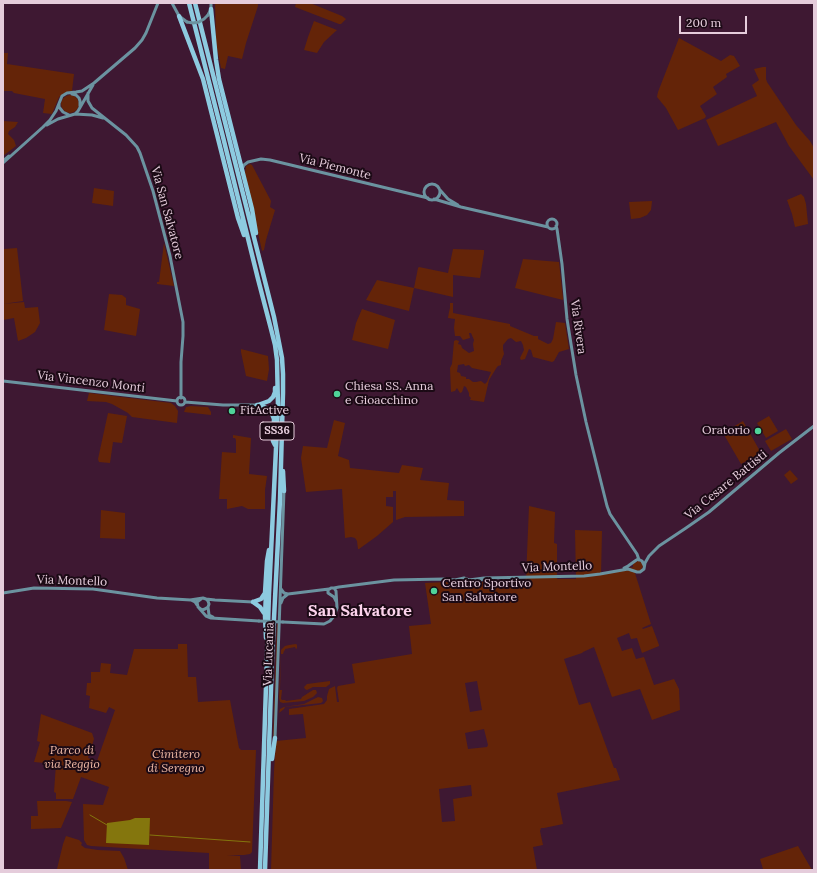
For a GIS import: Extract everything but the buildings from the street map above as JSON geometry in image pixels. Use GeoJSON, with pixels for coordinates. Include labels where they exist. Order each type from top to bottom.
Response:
{"type":"FeatureCollection","features":[{"type":"Feature","properties":{"kind":"highway","name":"SS36"},"geometry":{"type":"LineString","coordinates":[[188,3],[275,346],[278,373],[278,407],[271,545],[260,870]]}},
{"type":"Feature","properties":{"kind":"highway","name":"SS36"},"geometry":{"type":"LineString","coordinates":[[195,3],[274,317],[282,358],[283,393],[272,658],[266,870]]}},
{"type":"Feature","properties":{"kind":"highway"},"geometry":{"type":"LineString","coordinates":[[211,9],[216,60],[254,219],[258,252]]}},
{"type":"Feature","properties":{"kind":"highway"},"geometry":{"type":"LineString","coordinates":[[179,16],[203,79],[238,218],[252,256]]}},
{"type":"Feature","properties":{"kind":"highway"},"geometry":{"type":"LineString","coordinates":[[257,405],[269,401],[273,397],[275,392],[275,376],[278,373]]}},
{"type":"Feature","properties":{"kind":"highway"},"geometry":{"type":"LineString","coordinates":[[257,405],[268,409],[272,414],[274,419],[273,441],[276,448]]}},
{"type":"Feature","properties":{"kind":"highway"},"geometry":{"type":"LineString","coordinates":[[281,450],[284,491]]}},
{"type":"Feature","properties":{"kind":"highway"},"geometry":{"type":"LineString","coordinates":[[268,652],[265,614],[267,560],[271,545]]}},
{"type":"Feature","properties":{"kind":"highway"},"geometry":{"type":"LineString","coordinates":[[253,602],[261,599],[266,590]]}},
{"type":"Feature","properties":{"kind":"highway"},"geometry":{"type":"LineString","coordinates":[[253,602],[257,604],[265,614]]}},
{"type":"Feature","properties":{"kind":"highway"},"geometry":{"type":"LineString","coordinates":[[268,800],[271,788],[275,738]]}},
{"type":"Feature","properties":{"kind":"street"},"geometry":{"type":"LineString","coordinates":[[168,3],[174,7]]}},
{"type":"Feature","properties":{"kind":"street"},"geometry":{"type":"LineString","coordinates":[[172,3],[179,16],[187,22],[199,22],[204,19],[211,9],[211,3]]}},
{"type":"Feature","properties":{"kind":"street"},"geometry":{"type":"LineString","coordinates":[[3,162],[43,127],[54,115],[62,96],[82,90],[94,83],[135,48],[146,33],[158,4]]}},
{"type":"Feature","properties":{"kind":"street"},"geometry":{"type":"LineString","coordinates":[[43,127],[58,119],[75,114],[94,83]]}},
{"type":"Feature","properties":{"kind":"street"},"geometry":{"type":"LineString","coordinates":[[71,93],[76,95],[79,99],[81,104],[80,108]]}},
{"type":"Feature","properties":{"kind":"street"},"geometry":{"type":"LineString","coordinates":[[88,93],[88,101],[92,108]]}},
{"type":"Feature","properties":{"kind":"street","name":"Via San Salvatore"},"geometry":{"type":"LineString","coordinates":[[79,99],[130,138],[140,153],[153,191],[164,231],[183,328],[181,398]]}},
{"type":"Feature","properties":{"kind":"street"},"geometry":{"type":"LineString","coordinates":[[59,103],[59,107],[63,112],[71,115]]}},
{"type":"Feature","properties":{"kind":"street","name":"Via San Salvatore"},"geometry":{"type":"LineString","coordinates":[[71,115],[92,115],[105,119]]}},
{"type":"Feature","properties":{"kind":"street"},"geometry":{"type":"LineString","coordinates":[[240,159],[244,162],[248,162]]}},
{"type":"Feature","properties":{"kind":"street","name":"Via Piemonte"},"geometry":{"type":"LineString","coordinates":[[248,162],[261,159],[270,160],[428,198]]}},
{"type":"Feature","properties":{"kind":"street"},"geometry":{"type":"LineString","coordinates":[[242,170],[244,165],[248,162]]}},
{"type":"Feature","properties":{"kind":"street"},"geometry":{"type":"LineString","coordinates":[[418,196],[422,194],[427,186],[431,184],[437,186],[448,199],[461,207]]}},
{"type":"Feature","properties":{"kind":"street"},"geometry":{"type":"LineString","coordinates":[[434,199],[439,195],[440,190]]}},
{"type":"Feature","properties":{"kind":"street"},"geometry":{"type":"LineString","coordinates":[[424,191],[428,198],[461,207],[539,224],[552,229],[557,234]]}},
{"type":"Feature","properties":{"kind":"street"},"geometry":{"type":"LineString","coordinates":[[539,224],[551,219],[554,220],[557,223],[552,229]]}},
{"type":"Feature","properties":{"kind":"street"},"geometry":{"type":"LineString","coordinates":[[548,221],[548,227]]}},
{"type":"Feature","properties":{"kind":"street","name":"Via Rivera"},"geometry":{"type":"LineString","coordinates":[[556,226],[562,264],[567,319],[576,375],[586,422],[610,514],[637,554],[638,560]]}},
{"type":"Feature","properties":{"kind":"street","name":"Via Vincenzo Monti"},"geometry":{"type":"LineString","coordinates":[[3,381],[177,401]]}},
{"type":"Feature","properties":{"kind":"street"},"geometry":{"type":"LineString","coordinates":[[185,402],[184,399],[181,398],[177,401],[178,404],[181,405],[185,402],[223,405],[257,405]]}},
{"type":"Feature","properties":{"kind":"street","name":"Via Cesare Battisti"},"geometry":{"type":"LineString","coordinates":[[644,565],[649,556],[662,544],[709,512],[779,453],[814,426]]}},
{"type":"Feature","properties":{"kind":"street","name":"Via Lucania"},"geometry":{"type":"LineString","coordinates":[[275,738],[284,491]]}},
{"type":"Feature","properties":{"kind":"street","name":"Via Cesare Battisti"},"geometry":{"type":"LineString","coordinates":[[638,560],[649,556]]}},
{"type":"Feature","properties":{"kind":"street"},"geometry":{"type":"LineString","coordinates":[[638,560],[643,562],[644,565],[644,568],[640,572],[637,572],[632,567],[632,563],[638,560]]}},
{"type":"Feature","properties":{"kind":"street","name":"Via Montello"},"geometry":{"type":"LineString","coordinates":[[622,570],[632,563]]}},
{"type":"Feature","properties":{"kind":"street","name":"Via Montello"},"geometry":{"type":"LineString","coordinates":[[466,579],[570,576],[600,574],[628,569],[634,570]]}},
{"type":"Feature","properties":{"kind":"street"},"geometry":{"type":"LineString","coordinates":[[332,595],[334,595],[335,591],[341,587],[394,580],[444,578],[459,579],[464,578],[468,582],[463,587],[444,578]]}},
{"type":"Feature","properties":{"kind":"street","name":"Via Montello"},"geometry":{"type":"LineString","coordinates":[[467,584],[492,578]]}},
{"type":"Feature","properties":{"kind":"street"},"geometry":{"type":"LineString","coordinates":[[459,579],[459,585]]}},
{"type":"Feature","properties":{"kind":"street","name":"Via Montello"},"geometry":{"type":"LineString","coordinates":[[3,593],[34,588],[93,589],[147,597],[188,600],[201,599]]}},
{"type":"Feature","properties":{"kind":"street"},"geometry":{"type":"LineString","coordinates":[[280,617],[283,598],[288,594],[323,589],[329,590],[332,588],[335,591]]}},
{"type":"Feature","properties":{"kind":"street"},"geometry":{"type":"LineString","coordinates":[[281,589],[284,593],[288,594]]}},
{"type":"Feature","properties":{"kind":"street"},"geometry":{"type":"LineString","coordinates":[[329,590],[329,594],[332,595],[336,601]]}},
{"type":"Feature","properties":{"kind":"street","name":"Via Montello"},"geometry":{"type":"LineString","coordinates":[[188,600],[193,601],[206,616],[214,618],[324,624],[330,621],[337,608],[335,591]]}},
{"type":"Feature","properties":{"kind":"street"},"geometry":{"type":"LineString","coordinates":[[215,600],[204,610],[198,606],[198,601],[201,599],[253,602]]}},
{"type":"Feature","properties":{"kind":"street"},"geometry":{"type":"LineString","coordinates":[[206,599],[208,601],[209,615],[214,618]]}},
{"type":"Feature","properties":{"kind":"green space"},"geometry":{"type":"Polygon","coordinates":[[[215,3],[258,3],[242,59],[228,56],[225,69],[221,68],[216,43],[215,3]]]}},
{"type":"Feature","properties":{"kind":"green space"},"geometry":{"type":"Polygon","coordinates":[[[296,3],[310,3],[346,19],[339,24],[295,7],[296,3]]]}},
{"type":"Feature","properties":{"kind":"green space"},"geometry":{"type":"Polygon","coordinates":[[[314,21],[337,30],[324,42],[317,53],[304,50],[314,21]]]}},
{"type":"Feature","properties":{"kind":"green space"},"geometry":{"type":"Polygon","coordinates":[[[679,38],[721,61],[730,55],[734,56],[740,66],[726,74],[727,77],[713,87],[717,94],[700,106],[706,116],[705,118],[678,130],[666,108],[657,97],[679,38]]]}},
{"type":"Feature","properties":{"kind":"green space"},"geometry":{"type":"Polygon","coordinates":[[[3,53],[8,53],[7,64],[74,74],[72,91],[59,97],[52,114],[43,113],[45,99],[14,93],[12,91],[3,91],[3,53]]]}},
{"type":"Feature","properties":{"kind":"green space"},"geometry":{"type":"Polygon","coordinates":[[[766,67],[767,82],[796,125],[814,148],[814,180],[789,146],[776,122],[718,146],[706,120],[757,96],[752,85],[759,80],[754,69],[766,67]]]}},
{"type":"Feature","properties":{"kind":"green space"},"geometry":{"type":"Polygon","coordinates":[[[66,95],[74,95],[79,100],[77,111],[74,113],[66,113],[61,108],[61,100],[66,95]]]}},
{"type":"Feature","properties":{"kind":"green space"},"geometry":{"type":"Polygon","coordinates":[[[3,121],[18,122],[8,134],[14,140],[16,146],[3,156],[3,121]]]}},
{"type":"Feature","properties":{"kind":"green space"},"geometry":{"type":"Polygon","coordinates":[[[250,164],[252,165],[271,201],[270,207],[275,210],[264,250],[262,251],[245,173],[246,166],[250,164]]]}},
{"type":"Feature","properties":{"kind":"green space"},"geometry":{"type":"Polygon","coordinates":[[[94,188],[114,191],[113,206],[92,203],[94,188]]]}},
{"type":"Feature","properties":{"kind":"green space"},"geometry":{"type":"Polygon","coordinates":[[[801,194],[804,197],[806,204],[808,224],[795,227],[787,200],[801,194]]]}},
{"type":"Feature","properties":{"kind":"green space"},"geometry":{"type":"Polygon","coordinates":[[[652,201],[651,210],[647,215],[640,218],[631,219],[629,202],[652,201]]]}},
{"type":"Feature","properties":{"kind":"green space"},"geometry":{"type":"Polygon","coordinates":[[[164,243],[174,286],[157,284],[157,282],[159,282],[164,243]]]}},
{"type":"Feature","properties":{"kind":"green space"},"geometry":{"type":"Polygon","coordinates":[[[3,246],[4,249],[17,248],[23,301],[3,304],[3,246]]]}},
{"type":"Feature","properties":{"kind":"green space"},"geometry":{"type":"Polygon","coordinates":[[[453,249],[484,250],[480,278],[453,275],[453,297],[414,288],[419,267],[448,273],[453,249]]]}},
{"type":"Feature","properties":{"kind":"green space"},"geometry":{"type":"Polygon","coordinates":[[[523,259],[559,262],[563,300],[515,288],[523,259]]]}},
{"type":"Feature","properties":{"kind":"green space"},"geometry":{"type":"Polygon","coordinates":[[[377,280],[414,288],[409,311],[366,300],[377,280]]]}},
{"type":"Feature","properties":{"kind":"green space"},"geometry":{"type":"Polygon","coordinates":[[[109,294],[122,295],[126,298],[126,305],[140,309],[136,336],[104,330],[109,294]]]}},
{"type":"Feature","properties":{"kind":"green space"},"geometry":{"type":"Polygon","coordinates":[[[24,302],[25,308],[38,307],[40,323],[35,332],[18,341],[14,318],[3,320],[3,304],[24,302]]]}},
{"type":"Feature","properties":{"kind":"green space"},"geometry":{"type":"Polygon","coordinates":[[[450,303],[453,303],[453,313],[510,324],[510,326],[534,336],[538,336],[538,339],[548,344],[551,343],[553,339],[556,322],[565,323],[569,349],[559,352],[552,362],[533,357],[531,350],[529,349],[525,359],[521,360],[520,358],[524,350],[521,341],[516,342],[511,338],[508,339],[503,345],[504,354],[501,365],[497,367],[489,380],[484,402],[470,400],[471,398],[469,393],[464,386],[462,392],[460,393],[457,388],[455,391],[451,392],[450,368],[452,364],[454,341],[459,341],[458,344],[469,353],[474,351],[474,340],[471,333],[469,333],[470,338],[463,340],[460,336],[455,336],[455,319],[448,318],[450,303]],[[464,364],[458,365],[457,372],[460,373],[461,376],[466,377],[466,379],[473,382],[481,381],[485,384],[487,382],[491,372],[472,368],[469,365],[465,366],[464,364]]]}},
{"type":"Feature","properties":{"kind":"green space"},"geometry":{"type":"Polygon","coordinates":[[[362,309],[395,320],[388,349],[352,340],[356,323],[362,309]]]}},
{"type":"Feature","properties":{"kind":"green space"},"geometry":{"type":"Polygon","coordinates":[[[241,349],[268,356],[269,369],[267,381],[246,376],[241,349]]]}},
{"type":"Feature","properties":{"kind":"green space"},"geometry":{"type":"Polygon","coordinates":[[[89,393],[171,403],[178,411],[177,423],[132,417],[112,404],[106,402],[87,401],[89,393]]]}},
{"type":"Feature","properties":{"kind":"green space"},"geometry":{"type":"Polygon","coordinates":[[[186,407],[208,407],[211,415],[184,412],[186,407]]]}},
{"type":"Feature","properties":{"kind":"green space"},"geometry":{"type":"Polygon","coordinates":[[[108,413],[127,416],[122,443],[113,442],[110,463],[99,462],[98,459],[108,413]]]}},
{"type":"Feature","properties":{"kind":"green space"},"geometry":{"type":"Polygon","coordinates":[[[769,416],[778,431],[766,438],[757,423],[769,416]]]}},
{"type":"Feature","properties":{"kind":"green space"},"geometry":{"type":"Polygon","coordinates":[[[334,420],[345,423],[338,456],[349,460],[350,468],[399,473],[402,465],[423,468],[420,480],[449,483],[447,500],[464,501],[464,516],[405,517],[396,520],[396,491],[393,491],[393,497],[386,497],[386,506],[393,507],[393,522],[377,536],[358,549],[355,538],[345,538],[342,489],[306,492],[301,458],[303,446],[327,448],[334,420]]]}},
{"type":"Feature","properties":{"kind":"green space"},"geometry":{"type":"Polygon","coordinates":[[[743,421],[761,453],[741,464],[723,433],[743,421]]]}},
{"type":"Feature","properties":{"kind":"green space"},"geometry":{"type":"Polygon","coordinates":[[[786,429],[792,439],[771,451],[765,441],[786,429]]]}},
{"type":"Feature","properties":{"kind":"green space"},"geometry":{"type":"Polygon","coordinates":[[[233,435],[251,438],[249,474],[267,476],[265,509],[248,509],[242,506],[227,509],[227,499],[219,499],[222,452],[236,453],[236,440],[233,438],[233,435]]]}},
{"type":"Feature","properties":{"kind":"green space"},"geometry":{"type":"Polygon","coordinates":[[[790,470],[798,479],[791,484],[784,475],[790,470]]]}},
{"type":"Feature","properties":{"kind":"green space"},"geometry":{"type":"Polygon","coordinates":[[[529,506],[555,512],[554,543],[557,544],[557,579],[576,579],[575,530],[602,531],[601,575],[633,567],[633,564],[638,561],[642,562],[643,566],[641,570],[634,570],[651,624],[642,628],[652,626],[659,646],[642,653],[637,638],[631,639],[629,633],[617,638],[622,651],[632,648],[636,659],[644,657],[654,685],[674,679],[679,689],[680,710],[652,720],[640,689],[612,697],[594,647],[564,659],[579,705],[590,702],[614,768],[616,768],[620,780],[557,793],[563,824],[541,828],[540,831],[543,845],[533,847],[537,870],[271,870],[276,741],[306,738],[303,714],[289,715],[289,709],[324,704],[327,700],[329,689],[335,686],[337,702],[339,702],[338,686],[355,683],[352,664],[412,654],[409,626],[431,624],[425,583],[447,582],[455,584],[459,589],[486,581],[526,579],[529,506]],[[477,681],[465,683],[470,712],[482,710],[477,681]],[[484,729],[465,733],[468,749],[487,747],[488,745],[484,729]],[[471,785],[439,789],[442,822],[455,821],[453,799],[472,796],[471,785]]]}},
{"type":"Feature","properties":{"kind":"green space"},"geometry":{"type":"Polygon","coordinates":[[[101,510],[125,513],[125,539],[100,538],[101,510]]]}},
{"type":"Feature","properties":{"kind":"green space"},"geometry":{"type":"Polygon","coordinates":[[[277,624],[279,624],[273,738],[277,624]]]}},
{"type":"Feature","properties":{"kind":"green space"},"geometry":{"type":"Polygon","coordinates":[[[178,644],[187,644],[188,677],[196,677],[198,702],[230,700],[239,748],[241,750],[256,750],[252,852],[244,855],[227,855],[240,856],[241,870],[209,870],[209,853],[87,845],[84,840],[83,804],[103,805],[109,787],[81,777],[73,799],[56,799],[56,793],[54,792],[56,764],[34,762],[40,742],[37,741],[41,714],[92,733],[94,739],[88,758],[97,761],[115,710],[109,707],[106,713],[89,708],[90,696],[86,695],[87,683],[91,683],[91,672],[100,672],[101,663],[111,664],[110,673],[127,675],[134,649],[178,649],[178,644]]]}},
{"type":"Feature","properties":{"kind":"green space"},"geometry":{"type":"Polygon","coordinates":[[[296,644],[296,649],[295,647],[285,649],[283,654],[281,654],[281,699],[286,701],[301,699],[313,690],[316,690],[317,693],[313,697],[304,701],[283,703],[280,702],[279,698],[281,650],[285,646],[296,644]]]}},
{"type":"Feature","properties":{"kind":"green space"},"geometry":{"type":"Polygon","coordinates":[[[330,681],[330,684],[326,687],[313,687],[307,690],[304,687],[307,684],[330,681]]]}},
{"type":"Feature","properties":{"kind":"green space"},"geometry":{"type":"Polygon","coordinates":[[[318,697],[322,698],[323,701],[321,703],[285,707],[279,713],[280,709],[284,707],[304,704],[318,697]]]}},
{"type":"Feature","properties":{"kind":"green space"},"geometry":{"type":"Polygon","coordinates":[[[37,801],[72,802],[61,828],[31,829],[31,816],[38,816],[37,801]]]}},
{"type":"Feature","properties":{"kind":"green space"},"geometry":{"type":"Polygon","coordinates":[[[66,836],[79,840],[82,843],[81,845],[85,848],[120,851],[128,870],[57,869],[66,836]]]}},
{"type":"Feature","properties":{"kind":"green space"},"geometry":{"type":"Polygon","coordinates":[[[798,846],[812,870],[732,870],[763,869],[760,859],[798,846]]]}},
{"type":"Feature","properties":{"kind":"shaded area"},"geometry":{"type":"Polygon","coordinates":[[[135,818],[150,818],[149,845],[106,843],[107,823],[135,818]]]}},
{"type":"Feature","properties":{"kind":"waterway"},"geometry":{"type":"LineString","coordinates":[[90,815],[107,825]]}},
{"type":"Feature","properties":{"kind":"waterway"},"geometry":{"type":"LineString","coordinates":[[150,835],[250,842]]}},
{"type":"Feature","properties":{"kind":"place","name":"Chiesa SS. Anna e Gioacchino"},"geometry":{"type":"Point","coordinates":[337,394]}},
{"type":"Feature","properties":{"kind":"place","name":"FitActive"},"geometry":{"type":"Point","coordinates":[232,411]}},
{"type":"Feature","properties":{"kind":"place","name":"Oratorio"},"geometry":{"type":"Point","coordinates":[758,431]}},
{"type":"Feature","properties":{"kind":"place","name":"Centro Sportivo San Salvatore"},"geometry":{"type":"Point","coordinates":[434,591]}},
{"type":"Feature","properties":{"kind":"district","name":"San Salvatore"},"geometry":{"type":"Point","coordinates":[360,611]}},
{"type":"Feature","properties":{"kind":"park label","name":"Parco di via Reggio"},"geometry":{"type":"Point","coordinates":[72,758]}},
{"type":"Feature","properties":{"kind":"park label","name":"Cimitero di Seregno"},"geometry":{"type":"Point","coordinates":[176,762]}}]}
